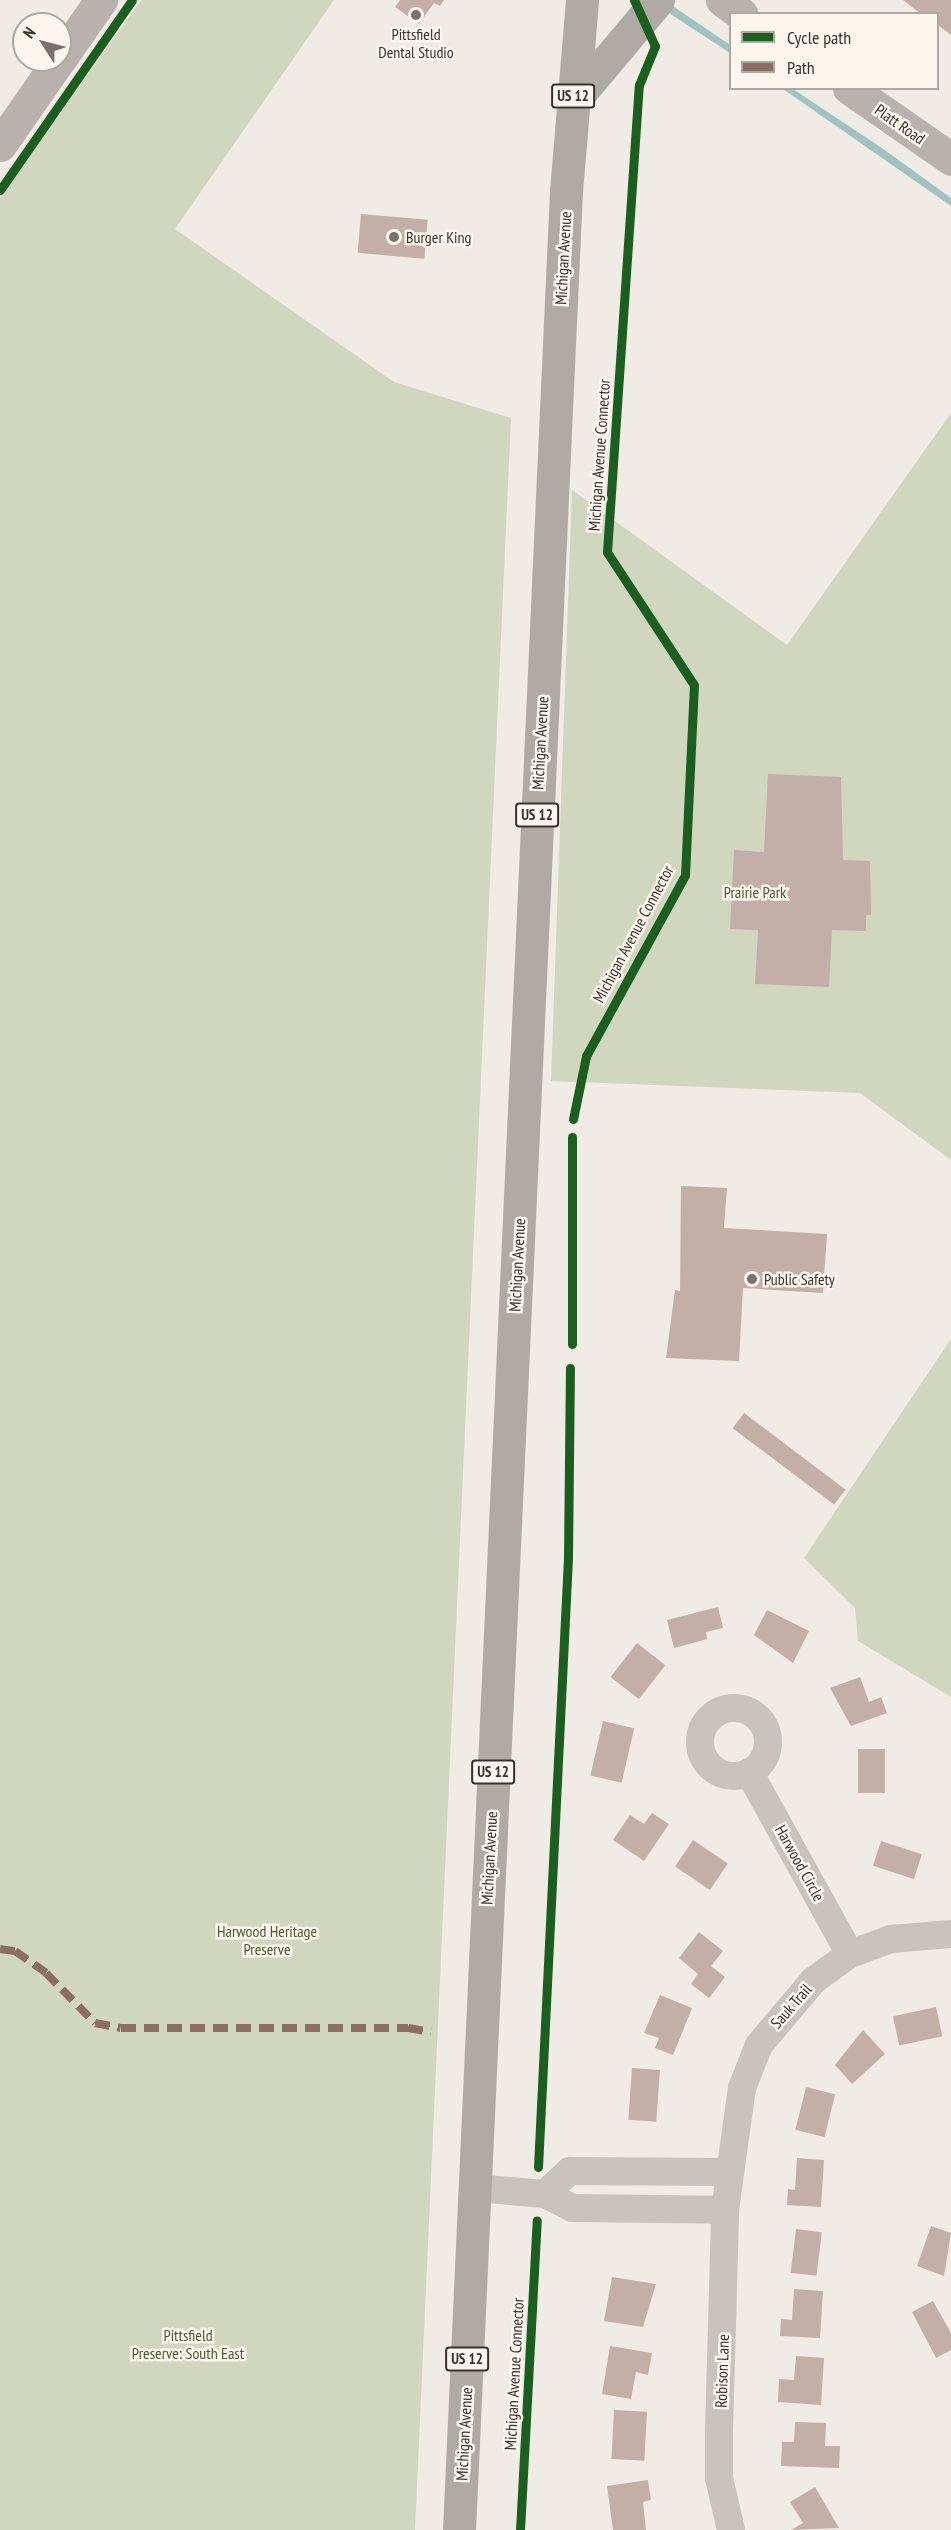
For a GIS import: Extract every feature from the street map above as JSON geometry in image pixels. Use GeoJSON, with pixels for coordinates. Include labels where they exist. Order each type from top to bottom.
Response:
{"type":"FeatureCollection","features":[{"type":"Feature","properties":{"kind":"highway","name":"Michigan Avenue"},"geometry":{"type":"LineString","coordinates":[[459,2530],[573,101],[582,0]]}},
{"type":"Feature","properties":{"kind":"highway"},"geometry":{"type":"LineString","coordinates":[[573,101],[658,0]]}},
{"type":"Feature","properties":{"kind":"main road"},"geometry":{"type":"LineString","coordinates":[[72,42],[101,0]]}},
{"type":"Feature","properties":{"kind":"main road"},"geometry":{"type":"LineString","coordinates":[[722,0],[738,12]]}},
{"type":"Feature","properties":{"kind":"main road"},"geometry":{"type":"LineString","coordinates":[[0,145],[51,72]]}},
{"type":"Feature","properties":{"kind":"main road","name":"Platt Road"},"geometry":{"type":"LineString","coordinates":[[852,90],[951,159]]}},
{"type":"Feature","properties":{"kind":"street","name":"Harwood Circle"},"geometry":{"type":"LineString","coordinates":[[749,1772],[850,1954]]}},
{"type":"Feature","properties":{"kind":"street","name":"Sauk Trail"},"geometry":{"type":"LineString","coordinates":[[725,2210],[742,2088],[759,2044],[814,1980],[850,1954],[891,1939],[951,1934]]}},
{"type":"Feature","properties":{"kind":"street"},"geometry":{"type":"LineString","coordinates":[[545,2193],[570,2171],[730,2172]]}},
{"type":"Feature","properties":{"kind":"street"},"geometry":{"type":"LineString","coordinates":[[476,2188],[545,2193],[572,2208],[725,2210]]}},
{"type":"Feature","properties":{"kind":"street","name":"Robison Lane"},"geometry":{"type":"LineString","coordinates":[[725,2210],[719,2478],[731,2530]]}},
{"type":"Feature","properties":{"kind":"green space"},"geometry":{"type":"Polygon","coordinates":[[[141,0],[334,0],[175,229],[394,382],[511,418],[415,2530],[0,2530],[0,198],[141,0]]]}},
{"type":"Feature","properties":{"kind":"green space","name":"Prairie Park"},"geometry":{"type":"Polygon","coordinates":[[[951,413],[951,1160],[860,1093],[551,1081],[572,490],[787,645],[951,413]]]}},
{"type":"Feature","properties":{"kind":"green space"},"geometry":{"type":"Polygon","coordinates":[[[951,1339],[951,1697],[858,1641],[855,1608],[804,1558],[951,1339]]]}},
{"type":"Feature","properties":{"kind":"water"},"geometry":{"type":"Polygon","coordinates":[[[649,0],[664,0],[729,44],[729,52],[649,0]]]}},
{"type":"Feature","properties":{"kind":"water"},"geometry":{"type":"Polygon","coordinates":[[[784,90],[795,90],[882,148],[951,198],[951,206],[784,90]]]}},
{"type":"Feature","properties":{"kind":"building","name":"Pittsfield Dental Studio"},"geometry":{"type":"Polygon","coordinates":[[[400,0],[444,0],[440,6],[434,3],[419,24],[395,7],[400,0]]]}},
{"type":"Feature","properties":{"kind":"building"},"geometry":{"type":"Polygon","coordinates":[[[903,0],[951,0],[951,35],[939,26],[939,12],[918,12],[903,0]]]}},
{"type":"Feature","properties":{"kind":"building","name":"Burger King"},"geometry":{"type":"Polygon","coordinates":[[[361,214],[428,220],[424,259],[358,253],[361,214]]]}},
{"type":"Feature","properties":{"kind":"building"},"geometry":{"type":"Polygon","coordinates":[[[768,774],[841,777],[843,860],[870,861],[871,915],[866,915],[866,931],[832,930],[829,987],[755,984],[758,930],[730,929],[734,850],[764,852],[768,774]]]}},
{"type":"Feature","properties":{"kind":"building","name":"Public Safety"},"geometry":{"type":"Polygon","coordinates":[[[681,1186],[727,1188],[724,1228],[827,1234],[823,1293],[743,1288],[739,1361],[666,1358],[675,1290],[680,1291],[681,1186]]]}},
{"type":"Feature","properties":{"kind":"building"},"geometry":{"type":"Polygon","coordinates":[[[744,1413],[845,1489],[834,1505],[733,1428],[744,1413]]]}},
{"type":"Feature","properties":{"kind":"building"},"geometry":{"type":"Polygon","coordinates":[[[718,1607],[723,1628],[706,1632],[707,1639],[674,1648],[667,1620],[718,1607]]]}},
{"type":"Feature","properties":{"kind":"building"},"geometry":{"type":"Polygon","coordinates":[[[767,1610],[809,1631],[793,1663],[754,1635],[767,1610]]]}},
{"type":"Feature","properties":{"kind":"building"},"geometry":{"type":"Polygon","coordinates":[[[637,1643],[665,1665],[639,1699],[611,1677],[637,1643]]]}},
{"type":"Feature","properties":{"kind":"building"},"geometry":{"type":"Polygon","coordinates":[[[860,1677],[869,1702],[881,1697],[887,1713],[851,1726],[830,1688],[860,1677]]]}},
{"type":"Feature","properties":{"kind":"building"},"geometry":{"type":"Polygon","coordinates":[[[603,1721],[634,1728],[622,1783],[590,1776],[603,1721]]]}},
{"type":"Feature","properties":{"kind":"building"},"geometry":{"type":"Polygon","coordinates":[[[858,1749],[885,1749],[885,1793],[858,1793],[858,1749]]]}},
{"type":"Feature","properties":{"kind":"building"},"geometry":{"type":"Polygon","coordinates":[[[652,1813],[669,1824],[644,1861],[613,1840],[630,1815],[644,1824],[652,1813]]]}},
{"type":"Feature","properties":{"kind":"building"},"geometry":{"type":"Polygon","coordinates":[[[693,1840],[728,1863],[710,1890],[675,1867],[693,1840]]]}},
{"type":"Feature","properties":{"kind":"building"},"geometry":{"type":"Polygon","coordinates":[[[881,1841],[922,1854],[914,1879],[873,1866],[881,1841]]]}},
{"type":"Feature","properties":{"kind":"building"},"geometry":{"type":"Polygon","coordinates":[[[699,1932],[723,1951],[711,1966],[725,1977],[709,1998],[691,1984],[698,1974],[679,1958],[699,1932]]]}},
{"type":"Feature","properties":{"kind":"building"},"geometry":{"type":"Polygon","coordinates":[[[660,1995],[692,2008],[673,2055],[655,2048],[659,2038],[644,2033],[660,1995]]]}},
{"type":"Feature","properties":{"kind":"building"},"geometry":{"type":"Polygon","coordinates":[[[936,2007],[942,2036],[899,2045],[893,2016],[936,2007]]]}},
{"type":"Feature","properties":{"kind":"building"},"geometry":{"type":"Polygon","coordinates":[[[863,2030],[885,2054],[852,2084],[835,2065],[863,2030]]]}},
{"type":"Feature","properties":{"kind":"building"},"geometry":{"type":"Polygon","coordinates":[[[632,2068],[660,2070],[656,2122],[628,2120],[632,2068]]]}},
{"type":"Feature","properties":{"kind":"building"},"geometry":{"type":"Polygon","coordinates":[[[806,2087],[835,2094],[824,2137],[795,2130],[806,2087]]]}},
{"type":"Feature","properties":{"kind":"building"},"geometry":{"type":"Polygon","coordinates":[[[797,2158],[824,2160],[821,2207],[787,2205],[788,2189],[795,2190],[797,2158]]]}},
{"type":"Feature","properties":{"kind":"building"},"geometry":{"type":"Polygon","coordinates":[[[931,2226],[951,2233],[944,2276],[917,2266],[931,2226]]]}},
{"type":"Feature","properties":{"kind":"building"},"geometry":{"type":"Polygon","coordinates":[[[796,2229],[822,2232],[816,2276],[791,2273],[796,2229]]]}},
{"type":"Feature","properties":{"kind":"building"},"geometry":{"type":"Polygon","coordinates":[[[612,2277],[656,2284],[643,2327],[604,2321],[612,2277]]]}},
{"type":"Feature","properties":{"kind":"building"},"geometry":{"type":"Polygon","coordinates":[[[794,2289],[823,2291],[820,2338],[780,2336],[781,2319],[792,2320],[794,2289]]]}},
{"type":"Feature","properties":{"kind":"building"},"geometry":{"type":"Polygon","coordinates":[[[933,2301],[951,2333],[951,2350],[936,2358],[912,2312],[933,2301]]]}},
{"type":"Feature","properties":{"kind":"building"},"geometry":{"type":"Polygon","coordinates":[[[610,2346],[652,2353],[648,2375],[636,2372],[631,2399],[602,2394],[610,2346]]]}},
{"type":"Feature","properties":{"kind":"building"},"geometry":{"type":"Polygon","coordinates":[[[796,2356],[824,2358],[821,2405],[778,2402],[779,2379],[794,2380],[796,2356]]]}},
{"type":"Feature","properties":{"kind":"building"},"geometry":{"type":"Polygon","coordinates":[[[614,2410],[647,2412],[644,2461],[611,2459],[614,2410]]]}},
{"type":"Feature","properties":{"kind":"building"},"geometry":{"type":"Polygon","coordinates":[[[795,2422],[826,2423],[825,2446],[840,2446],[839,2468],[781,2466],[782,2442],[794,2442],[795,2422]]]}},
{"type":"Feature","properties":{"kind":"building"},"geometry":{"type":"Polygon","coordinates":[[[648,2480],[651,2500],[643,2502],[646,2530],[613,2530],[607,2486],[648,2480]]]}},
{"type":"Feature","properties":{"kind":"building"},"geometry":{"type":"Polygon","coordinates":[[[815,2487],[839,2528],[791,2530],[803,2523],[790,2502],[815,2487]]]}},
{"type":"Feature","properties":{"kind":"marked path"},"geometry":{"type":"LineString","coordinates":[[0,1949],[15,1951],[46,1973],[95,2023],[121,2028],[408,2028],[431,2032]]}},
{"type":"Feature","properties":{"kind":"cycle path"},"geometry":{"type":"LineString","coordinates":[[0,190],[132,0]]}},
{"type":"Feature","properties":{"kind":"cycle path","name":"Michigan Avenue Connector"},"geometry":{"type":"LineString","coordinates":[[573,1119],[586,1056],[685,875],[694,685],[607,552],[639,85],[655,46],[634,0]]}},
{"type":"Feature","properties":{"kind":"cycle path"},"geometry":{"type":"LineString","coordinates":[[572,1137],[572,1344]]}},
{"type":"Feature","properties":{"kind":"cycle path"},"geometry":{"type":"LineString","coordinates":[[538,2167],[568,1557],[570,1368]]}},
{"type":"Feature","properties":{"kind":"cycle path","name":"Michigan Avenue Connector"},"geometry":{"type":"LineString","coordinates":[[520,2530],[537,2220]]}},
{"type":"Feature","properties":{"kind":"place","name":"Pittsfield Dental Studio"},"geometry":{"type":"Point","coordinates":[416,15]}},
{"type":"Feature","properties":{"kind":"place","name":"Burger King"},"geometry":{"type":"Point","coordinates":[394,237]}},
{"type":"Feature","properties":{"kind":"place","name":"Public Safety"},"geometry":{"type":"Point","coordinates":[752,1279]}},
{"type":"Feature","properties":{"kind":"park label","name":"Harwood Heritage Preserve"},"geometry":{"type":"Point","coordinates":[267,1940]}},
{"type":"Feature","properties":{"kind":"park label","name":"Pittsfield Preserve: South East"},"geometry":{"type":"Point","coordinates":[188,2344]}}]}
